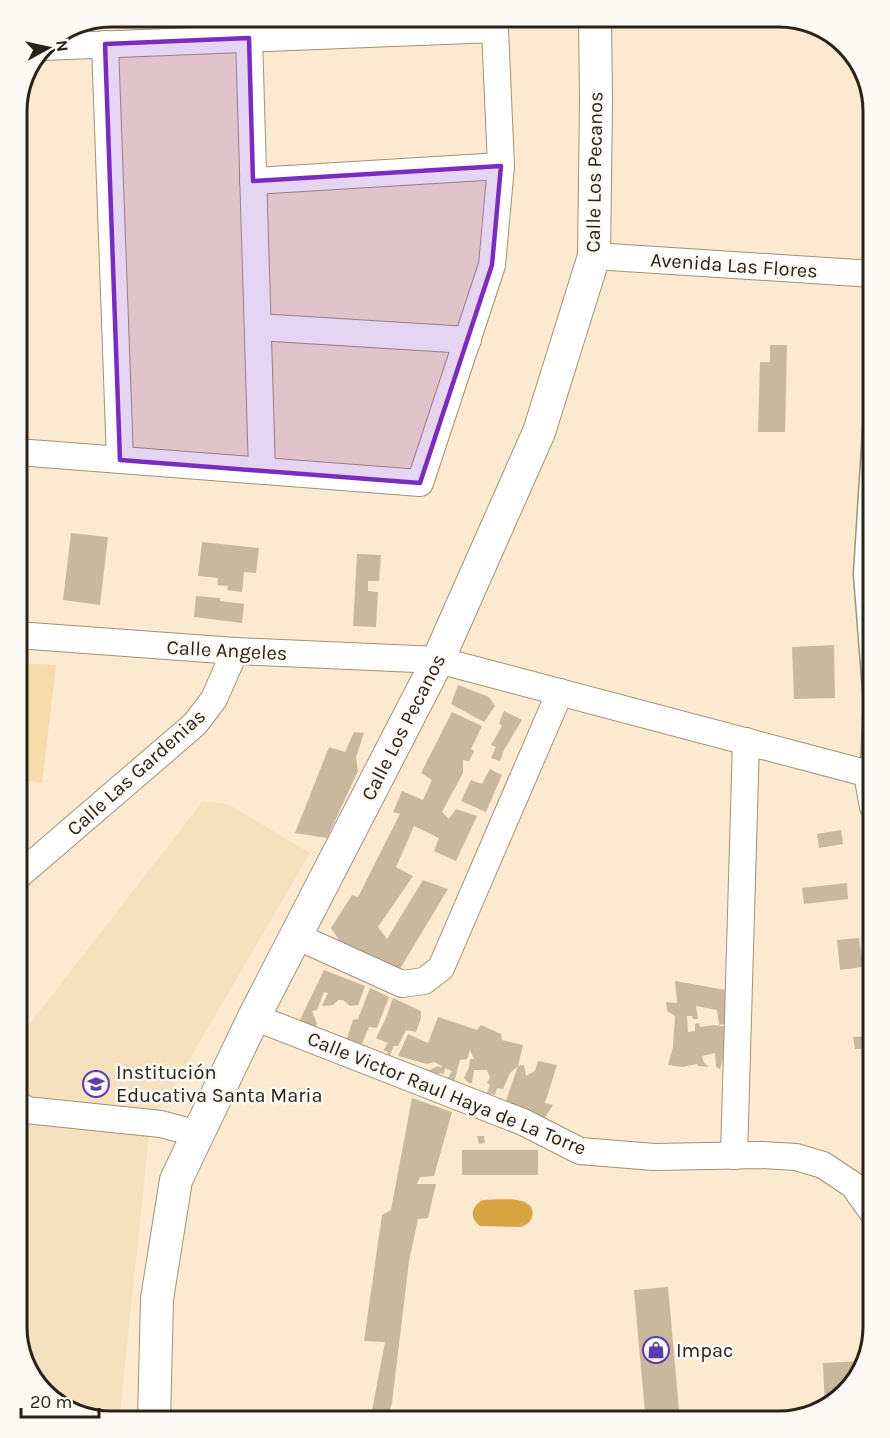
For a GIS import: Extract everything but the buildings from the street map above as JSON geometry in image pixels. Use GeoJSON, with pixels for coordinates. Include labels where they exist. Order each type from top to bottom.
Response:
{"type":"FeatureCollection","features":[{"type":"Feature","properties":{"kind":"street","name":"Calle Los Pecanos"},"geometry":{"type":"LineString","coordinates":[[154,1411],[159,1289],[176,1180],[254,1017],[438,660],[539,432],[594,256],[595,27]]}},
{"type":"Feature","properties":{"kind":"street"},"geometry":{"type":"LineString","coordinates":[[27,453],[420,483],[492,265],[501,166],[495,29],[58,46]]}},
{"type":"Feature","properties":{"kind":"street"},"geometry":{"type":"LineString","coordinates":[[249,38],[262,471]]}},
{"type":"Feature","properties":{"kind":"street"},"geometry":{"type":"LineString","coordinates":[[105,44],[120,460]]}},
{"type":"Feature","properties":{"kind":"street"},"geometry":{"type":"LineString","coordinates":[[254,181],[501,166]]}},
{"type":"Feature","properties":{"kind":"street","name":"Avenida Las Flores"},"geometry":{"type":"LineString","coordinates":[[594,256],[863,273]]}},
{"type":"Feature","properties":{"kind":"street"},"geometry":{"type":"LineString","coordinates":[[258,327],[468,340]]}},
{"type":"Feature","properties":{"kind":"street","name":"Calle Angeles"},"geometry":{"type":"LineString","coordinates":[[27,636],[235,651],[438,660],[863,773]]}},
{"type":"Feature","properties":{"kind":"street","name":"Calle Las Gardenias"},"geometry":{"type":"LineString","coordinates":[[27,868],[195,724],[214,699],[235,651]]}},
{"type":"Feature","properties":{"kind":"street"},"geometry":{"type":"LineString","coordinates":[[296,936],[402,984],[424,981],[441,968],[560,692]]}},
{"type":"Feature","properties":{"kind":"street"},"geometry":{"type":"LineString","coordinates":[[734,1156],[746,741]]}},
{"type":"Feature","properties":{"kind":"street","name":"Calle Victor Raul Haya de La Torre"},"geometry":{"type":"LineString","coordinates":[[254,1017],[524,1122],[580,1151],[654,1157],[796,1157],[823,1165],[853,1185],[863,1199]]}},
{"type":"Feature","properties":{"kind":"street"},"geometry":{"type":"LineString","coordinates":[[27,1110],[161,1124],[198,1134]]}},
{"type":"Feature","properties":{"kind":"lane"},"geometry":{"type":"LineString","coordinates":[[863,527],[860,574],[863,612]]}},
{"type":"Feature","properties":{"kind":"highlighted area"},"geometry":{"type":"Polygon","coordinates":[[[249,38],[253,181],[501,166],[492,265],[420,483],[120,460],[105,44],[249,38]]]}},
{"type":"Feature","properties":{"kind":"shaded area"},"geometry":{"type":"Polygon","coordinates":[[[27,664],[56,665],[42,783],[27,781],[27,664]]]}},
{"type":"Feature","properties":{"kind":"shaded area","name":"Institución Educativa Santa Maria"},"geometry":{"type":"Polygon","coordinates":[[[203,801],[228,804],[310,853],[150,1127],[120,1411],[84,1407],[64,1397],[41,1374],[30,1349],[27,1327],[27,1027],[203,801]]]}},
{"type":"Feature","properties":{"kind":"shaded area"},"geometry":{"type":"Polygon","coordinates":[[[506,1199],[523,1202],[532,1210],[532,1217],[528,1224],[521,1227],[480,1226],[474,1219],[473,1212],[476,1205],[483,1200],[506,1199]]]}},
{"type":"Feature","properties":{"kind":"place","name":"Institución Educativa Santa Maria"},"geometry":{"type":"Point","coordinates":[96,1084]}},
{"type":"Feature","properties":{"kind":"place","name":"Impac"},"geometry":{"type":"Point","coordinates":[656,1350]}}]}
